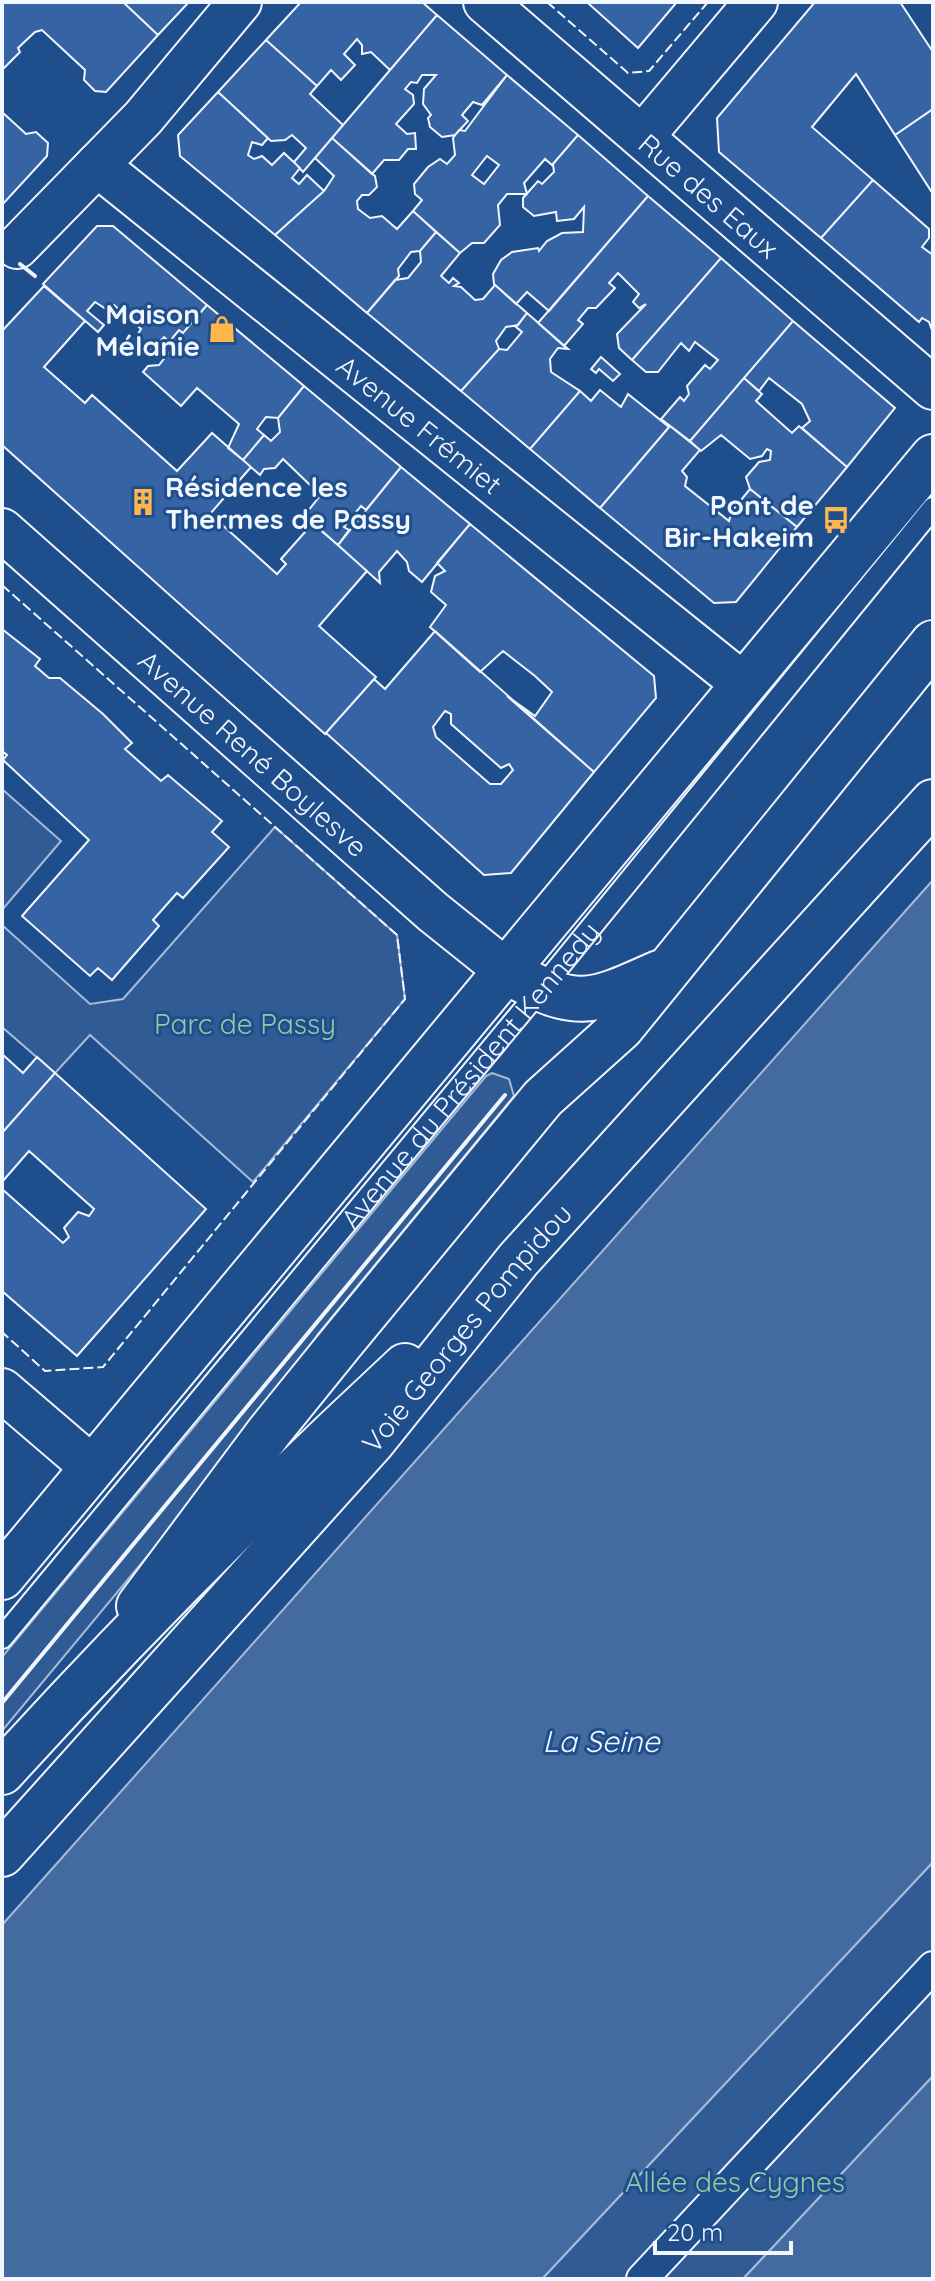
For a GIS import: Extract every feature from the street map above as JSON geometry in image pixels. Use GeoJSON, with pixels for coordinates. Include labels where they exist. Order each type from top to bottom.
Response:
{"type":"FeatureCollection","features":[{"type":"Feature","properties":{"kind":"main road","name":"Avenue du Président Kennedy"},"geometry":{"type":"LineString","coordinates":[[2,1577],[93,1468],[524,981],[742,683],[933,457]]}},
{"type":"Feature","properties":{"kind":"main road"},"geometry":{"type":"LineString","coordinates":[[75,1691],[269,1432],[332,1354],[543,1098],[621,1028],[933,643]]}},
{"type":"Feature","properties":{"kind":"main road","name":"Voie Georges Pompidou"},"geometry":{"type":"LineString","coordinates":[[2,1854],[373,1441],[518,1260],[933,802]]}},
{"type":"Feature","properties":{"kind":"main road"},"geometry":{"type":"LineString","coordinates":[[524,981],[571,999],[600,999],[665,970]]}},
{"type":"Feature","properties":{"kind":"main road"},"geometry":{"type":"LineString","coordinates":[[2,1772],[75,1691],[329,1436],[518,1260]]}},
{"type":"Feature","properties":{"kind":"street"},"geometry":{"type":"LineString","coordinates":[[8,256],[143,118],[240,2]]}},
{"type":"Feature","properties":{"kind":"street","name":"Rue des Eaux"},"geometry":{"type":"LineString","coordinates":[[485,2],[933,388]]}},
{"type":"Feature","properties":{"kind":"street"},"geometry":{"type":"LineString","coordinates":[[642,137],[756,2]]}},
{"type":"Feature","properties":{"kind":"street","name":"Avenue Frémiet"},"geometry":{"type":"LineString","coordinates":[[97,165],[742,683]]}},
{"type":"Feature","properties":{"kind":"street","name":"Avenue René Boylesve"},"geometry":{"type":"LineString","coordinates":[[2,530],[433,912],[524,981]]}},
{"type":"Feature","properties":{"kind":"street"},"geometry":{"type":"LineString","coordinates":[[2,1390],[93,1468]]}},
{"type":"Feature","properties":{"kind":"street"},"geometry":{"type":"LineString","coordinates":[[642,2279],[933,1967]]}},
{"type":"Feature","properties":{"kind":"lane","name":"Avenue du Président Kennedy"},"geometry":{"type":"LineString","coordinates":[[2,1638],[524,981],[933,508]]}},
{"type":"Feature","properties":{"kind":"shaded area"},"geometry":{"type":"Polygon","coordinates":[[[2,789],[61,841],[2,910],[2,789]]]}},
{"type":"Feature","properties":{"kind":"shaded area","name":"Parc de Passy"},"geometry":{"type":"Polygon","coordinates":[[[275,827],[397,935],[405,999],[253,1182],[90,1035],[55,1073],[2,1027],[2,925],[90,1004],[123,999],[275,827]]]}},
{"type":"Feature","properties":{"kind":"shaded area"},"geometry":{"type":"Polygon","coordinates":[[[492,1073],[509,1079],[514,1096],[318,1334],[277,1400],[2,1731],[2,1657],[486,1076],[492,1073]]]}},
{"type":"Feature","properties":{"kind":"shaded area","name":"Allée des Cygnes"},"geometry":{"type":"Polygon","coordinates":[[[933,1862],[933,2076],[743,2279],[542,2279],[933,1862]]]}},
{"type":"Feature","properties":{"kind":"water","name":"La Seine"},"geometry":{"type":"Polygon","coordinates":[[[933,880],[933,1862],[542,2279],[2,2279],[2,1925],[933,880]]]}},
{"type":"Feature","properties":{"kind":"water"},"geometry":{"type":"Polygon","coordinates":[[[933,2076],[933,2279],[743,2279],[933,2076]]]}},
{"type":"Feature","properties":{"kind":"building"},"geometry":{"type":"Polygon","coordinates":[[[2,2],[123,2],[158,35],[106,92],[95,91],[84,80],[85,70],[42,30],[35,32],[18,48],[20,52],[2,70],[2,2]]]}},
{"type":"Feature","properties":{"kind":"building"},"geometry":{"type":"Polygon","coordinates":[[[123,2],[189,2],[158,35],[123,2]]]}},
{"type":"Feature","properties":{"kind":"building"},"geometry":{"type":"Polygon","coordinates":[[[301,2],[422,2],[437,15],[390,70],[371,52],[362,54],[362,45],[357,39],[344,54],[355,65],[341,80],[331,70],[317,86],[266,40],[301,2]]]}},
{"type":"Feature","properties":{"kind":"building"},"geometry":{"type":"Polygon","coordinates":[[[677,2],[638,48],[589,4],[677,2]]]}},
{"type":"Feature","properties":{"kind":"building"},"geometry":{"type":"Polygon","coordinates":[[[815,2],[900,2],[933,52],[933,109],[895,135],[856,74],[812,127],[873,180],[821,238],[719,152],[717,118],[815,2]]]}},
{"type":"Feature","properties":{"kind":"building"},"geometry":{"type":"Polygon","coordinates":[[[437,15],[507,75],[482,105],[473,102],[462,115],[468,121],[455,135],[442,137],[430,127],[428,118],[431,115],[423,104],[424,89],[436,75],[422,75],[417,83],[411,82],[405,89],[413,95],[414,104],[396,124],[407,134],[415,133],[416,149],[408,149],[399,160],[384,160],[372,174],[332,138],[437,15]]]}},
{"type":"Feature","properties":{"kind":"building"},"geometry":{"type":"Polygon","coordinates":[[[266,40],[317,86],[310,94],[343,125],[303,172],[294,162],[306,148],[292,135],[285,140],[271,141],[218,92],[266,40]]]}},
{"type":"Feature","properties":{"kind":"building"},"geometry":{"type":"Polygon","coordinates":[[[507,75],[578,135],[552,165],[545,159],[524,183],[527,194],[523,198],[526,194],[507,194],[498,205],[500,225],[484,243],[472,243],[460,253],[413,211],[422,200],[415,194],[414,184],[428,167],[440,159],[447,164],[455,155],[453,138],[459,130],[465,131],[507,75]],[[487,156],[472,175],[484,184],[499,165],[487,156]]]}},
{"type":"Feature","properties":{"kind":"building"},"geometry":{"type":"Polygon","coordinates":[[[218,92],[268,138],[262,145],[252,142],[248,155],[254,159],[262,156],[272,165],[284,153],[300,168],[292,178],[299,184],[307,175],[324,191],[275,235],[180,156],[178,135],[218,92]]]}},
{"type":"Feature","properties":{"kind":"building"},"geometry":{"type":"Polygon","coordinates":[[[933,109],[933,194],[895,135],[933,109]]]}},
{"type":"Feature","properties":{"kind":"building"},"geometry":{"type":"Polygon","coordinates":[[[2,112],[26,134],[36,132],[48,143],[47,156],[2,205],[2,112]]]}},
{"type":"Feature","properties":{"kind":"building"},"geometry":{"type":"Polygon","coordinates":[[[578,135],[648,196],[549,311],[527,292],[516,304],[494,284],[493,274],[501,260],[512,252],[538,248],[539,251],[547,241],[562,233],[583,232],[584,207],[574,219],[557,221],[556,212],[534,216],[523,207],[523,198],[538,181],[542,184],[554,172],[553,164],[578,135]]]}},
{"type":"Feature","properties":{"kind":"building"},"geometry":{"type":"Polygon","coordinates":[[[332,138],[375,176],[377,187],[369,195],[362,195],[357,201],[358,209],[370,218],[382,216],[397,229],[413,211],[436,232],[420,251],[411,252],[398,269],[399,276],[367,313],[275,235],[324,191],[334,176],[315,158],[332,138]]]}},
{"type":"Feature","properties":{"kind":"building"},"geometry":{"type":"Polygon","coordinates":[[[873,180],[929,229],[929,238],[922,247],[933,255],[933,333],[929,322],[922,318],[919,322],[821,238],[873,180]]]}},
{"type":"Feature","properties":{"kind":"building"},"geometry":{"type":"Polygon","coordinates":[[[648,196],[721,258],[632,360],[619,348],[617,334],[646,304],[639,308],[633,302],[639,294],[618,273],[609,283],[615,288],[596,308],[588,308],[578,320],[583,324],[564,346],[538,323],[648,196]]]}},
{"type":"Feature","properties":{"kind":"building"},"geometry":{"type":"Polygon","coordinates":[[[97,226],[113,226],[207,305],[183,333],[179,330],[169,342],[164,337],[151,352],[135,339],[141,329],[114,305],[106,309],[95,302],[87,311],[104,325],[98,332],[43,284],[97,226]]]}},
{"type":"Feature","properties":{"kind":"building"},"geometry":{"type":"Polygon","coordinates":[[[436,232],[460,253],[441,276],[449,283],[453,278],[459,283],[454,286],[461,287],[475,300],[483,299],[495,285],[527,313],[518,325],[506,327],[496,341],[499,349],[461,391],[367,313],[395,280],[408,278],[421,262],[420,251],[436,232]]]}},
{"type":"Feature","properties":{"kind":"building"},"geometry":{"type":"Polygon","coordinates":[[[721,258],[793,321],[690,441],[661,419],[680,397],[684,401],[689,394],[687,386],[705,365],[710,369],[718,360],[695,342],[689,351],[681,343],[658,372],[646,372],[632,360],[721,258]]]}},
{"type":"Feature","properties":{"kind":"building","name":"Résidence les Thermes de Passy"},"geometry":{"type":"Polygon","coordinates":[[[44,286],[85,321],[44,367],[85,403],[92,395],[177,471],[212,433],[251,467],[210,514],[277,574],[286,564],[281,559],[313,523],[367,571],[319,626],[376,677],[325,734],[2,445],[2,331],[44,286]]]}},
{"type":"Feature","properties":{"kind":"building"},"geometry":{"type":"Polygon","coordinates":[[[207,305],[304,386],[278,418],[266,417],[257,429],[264,435],[243,460],[228,448],[239,424],[197,388],[181,406],[143,372],[148,366],[159,365],[174,346],[169,342],[179,330],[183,333],[207,305]]]}},
{"type":"Feature","properties":{"kind":"building"},"geometry":{"type":"Polygon","coordinates":[[[527,313],[568,349],[558,348],[550,359],[551,372],[580,391],[530,449],[461,391],[499,349],[507,350],[522,332],[516,327],[527,313]]]}},
{"type":"Feature","properties":{"kind":"building"},"geometry":{"type":"Polygon","coordinates":[[[793,321],[895,408],[847,467],[802,428],[810,421],[802,404],[769,378],[759,391],[744,378],[793,321]]]}},
{"type":"Feature","properties":{"kind":"building"},"geometry":{"type":"Polygon","coordinates":[[[601,357],[620,374],[613,381],[599,369],[596,373],[591,369],[601,357]]]}},
{"type":"Feature","properties":{"kind":"building"},"geometry":{"type":"Polygon","coordinates":[[[744,378],[762,394],[756,401],[792,433],[799,426],[847,467],[797,527],[750,489],[746,477],[759,462],[770,460],[771,451],[767,449],[762,456],[750,459],[721,435],[701,451],[690,441],[744,378]]]}},
{"type":"Feature","properties":{"kind":"building"},"geometry":{"type":"Polygon","coordinates":[[[304,386],[401,467],[366,510],[361,506],[344,527],[349,530],[338,545],[304,516],[323,492],[311,486],[283,459],[275,468],[264,469],[260,475],[243,460],[264,435],[271,441],[280,432],[278,418],[304,386]]]}},
{"type":"Feature","properties":{"kind":"building"},"geometry":{"type":"Polygon","coordinates":[[[600,390],[621,407],[628,394],[669,427],[600,508],[530,449],[580,391],[591,401],[600,390]]]}},
{"type":"Feature","properties":{"kind":"building"},"geometry":{"type":"Polygon","coordinates":[[[670,426],[700,450],[682,471],[687,477],[685,486],[729,521],[732,511],[750,489],[797,527],[736,602],[714,603],[600,508],[670,426]]]}},
{"type":"Feature","properties":{"kind":"building"},"geometry":{"type":"Polygon","coordinates":[[[401,467],[470,524],[422,582],[409,571],[407,562],[397,551],[379,572],[380,583],[338,545],[401,467]]]}},
{"type":"Feature","properties":{"kind":"building"},"geometry":{"type":"Polygon","coordinates":[[[470,524],[654,676],[656,698],[594,772],[507,696],[535,716],[552,692],[535,676],[503,651],[480,672],[430,627],[446,605],[431,592],[435,576],[445,571],[437,563],[470,524]]]}},
{"type":"Feature","properties":{"kind":"building"},"geometry":{"type":"Polygon","coordinates":[[[2,629],[40,659],[35,666],[49,678],[60,678],[103,714],[132,743],[125,749],[161,781],[168,775],[222,821],[212,832],[229,847],[183,898],[177,893],[153,920],[159,926],[112,980],[98,968],[90,976],[22,916],[89,840],[3,760],[7,755],[2,751],[2,629]]]}},
{"type":"Feature","properties":{"kind":"building"},"geometry":{"type":"Polygon","coordinates":[[[435,631],[594,772],[511,873],[484,875],[326,733],[374,679],[385,689],[435,631]],[[445,711],[433,727],[436,737],[490,784],[501,784],[513,770],[509,764],[501,768],[451,724],[451,714],[445,711]]]}},
{"type":"Feature","properties":{"kind":"building"},"geometry":{"type":"Polygon","coordinates":[[[2,1054],[23,1073],[37,1057],[55,1073],[2,1133],[2,1054]]]}},
{"type":"Feature","properties":{"kind":"building"},"geometry":{"type":"Polygon","coordinates":[[[55,1073],[206,1209],[77,1356],[2,1291],[2,1189],[63,1243],[69,1237],[64,1228],[78,1212],[89,1216],[94,1209],[29,1151],[2,1182],[2,1133],[55,1073]]]}},
{"type":"Feature","properties":{"kind":"fence"},"geometry":{"type":"LineString","coordinates":[[547,2],[628,73],[649,71],[708,2]]}},
{"type":"Feature","properties":{"kind":"fence"},"geometry":{"type":"LineString","coordinates":[[2,585],[397,935],[405,999],[103,1367],[45,1371],[2,1332]]}},
{"type":"Feature","properties":{"kind":"wall"},"geometry":{"type":"LineString","coordinates":[[20,264],[35,276]]}},
{"type":"Feature","properties":{"kind":"wall"},"geometry":{"type":"LineString","coordinates":[[2,1703],[505,1095]]}},
{"type":"Feature","properties":{"kind":"place","name":"Maison Mélanie"},"geometry":{"type":"Point","coordinates":[222,329]}},
{"type":"Feature","properties":{"kind":"place","name":"Résidence les Thermes de Passy"},"geometry":{"type":"Point","coordinates":[143,502]}},
{"type":"Feature","properties":{"kind":"place","name":"Pont de Bir-Hakeim"},"geometry":{"type":"Point","coordinates":[836,520]}}]}
